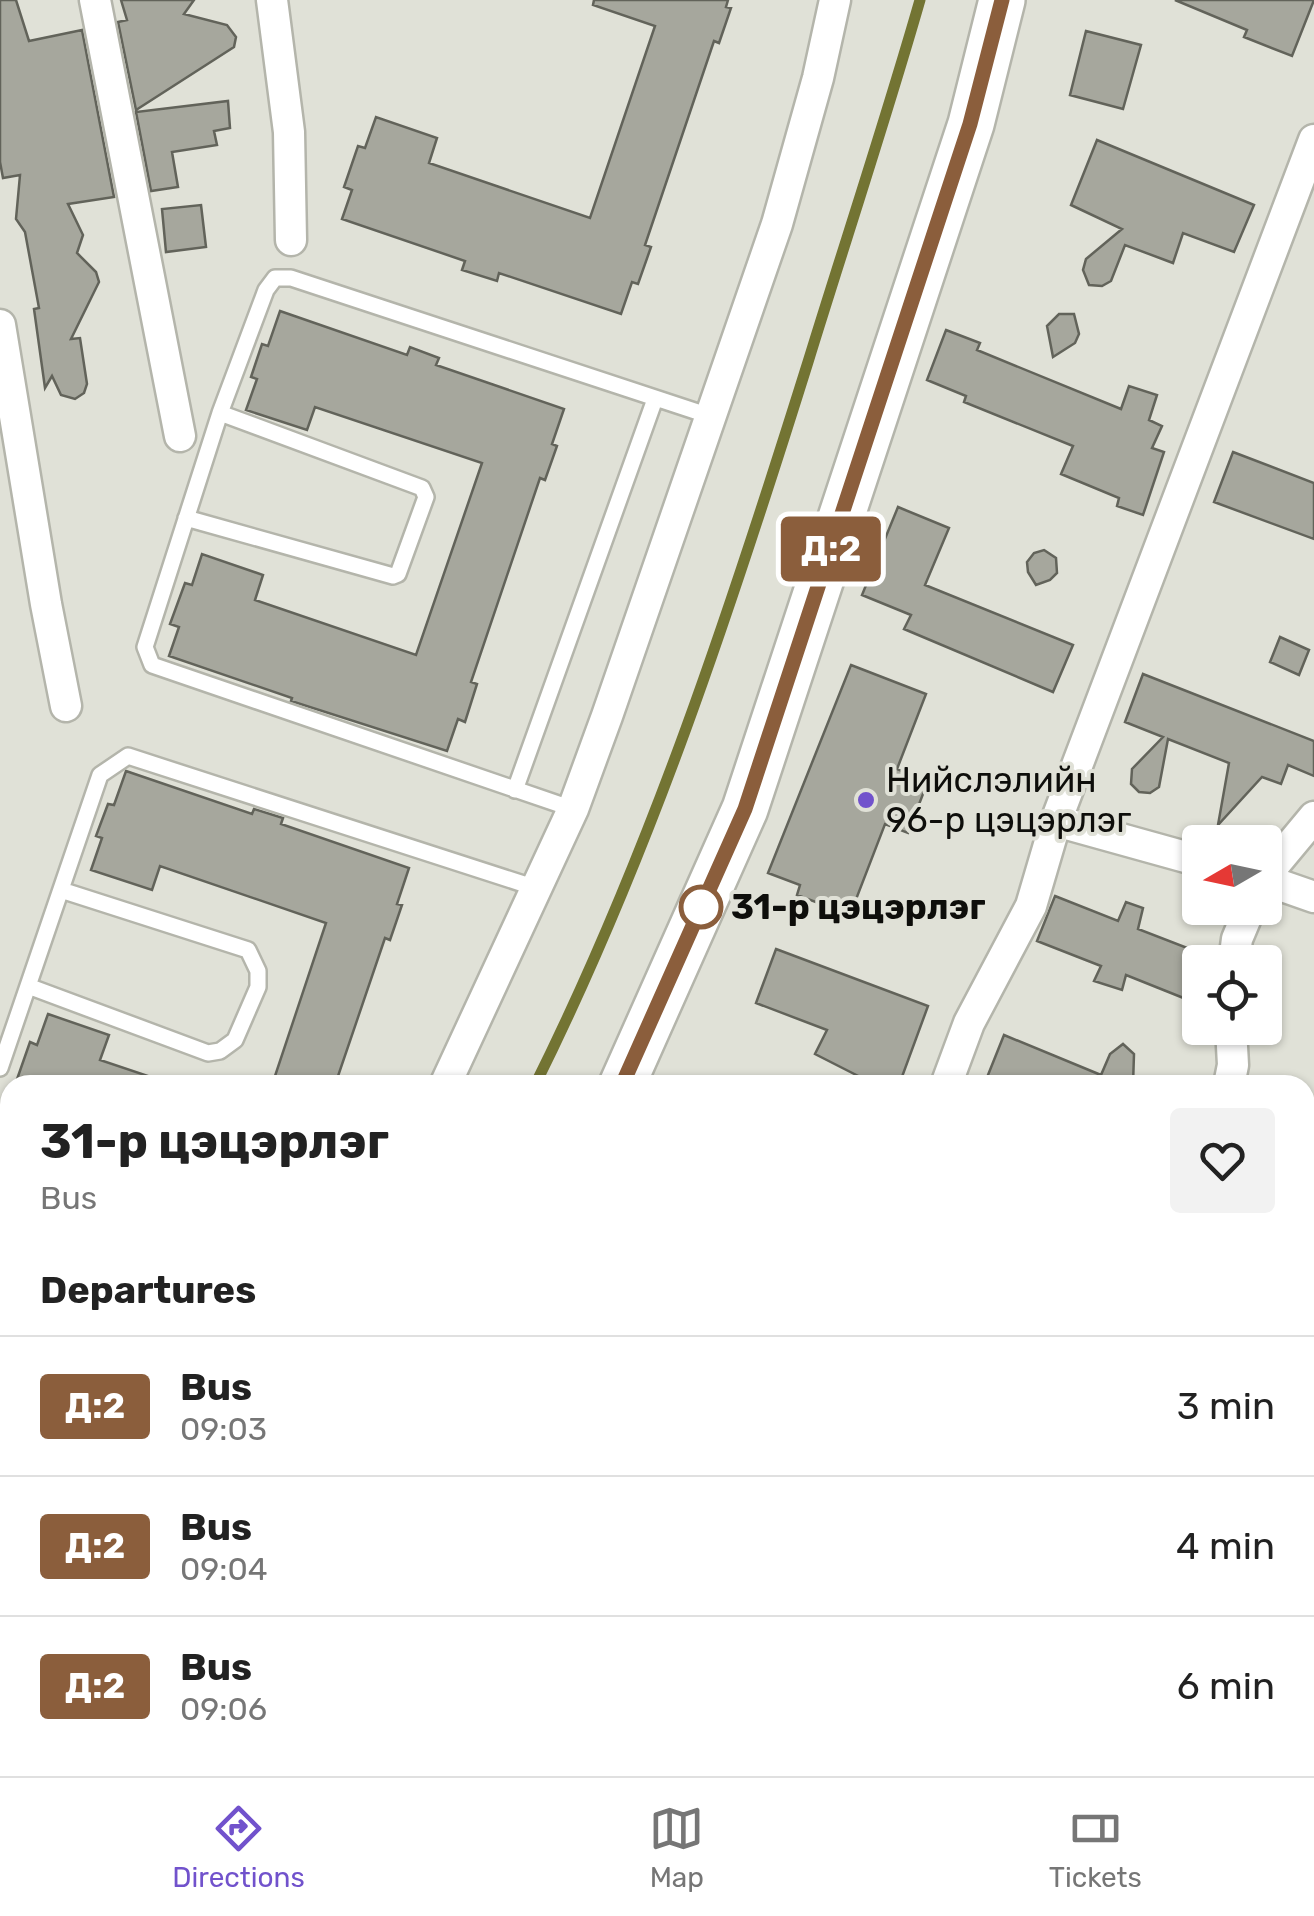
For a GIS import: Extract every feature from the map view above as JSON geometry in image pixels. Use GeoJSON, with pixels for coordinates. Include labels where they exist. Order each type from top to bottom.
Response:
{"type":"FeatureCollection","features":[{"type":"Feature","properties":{"kind":"street"},"geometry":{"type":"LineString","coordinates":[[95,0],[180,436]]}},
{"type":"Feature","properties":{"kind":"street"},"geometry":{"type":"LineString","coordinates":[[272,0],[289,132],[292,240]]}},
{"type":"Feature","properties":{"kind":"street"},"geometry":{"type":"LineString","coordinates":[[450,1075],[573,809],[777,224],[818,78],[835,0]]}},
{"type":"Feature","properties":{"kind":"street"},"geometry":{"type":"LineString","coordinates":[[626,1075],[745,809],[970,124],[1002,0]]}},
{"type":"Feature","properties":{"kind":"street"},"geometry":{"type":"LineString","coordinates":[[950,1075],[970,1023],[1031,906],[1056,821],[1314,140]]}},
{"type":"Feature","properties":{"kind":"street"},"geometry":{"type":"LineString","coordinates":[[0,325],[66,706]]}},
{"type":"Feature","properties":{"kind":"street"},"geometry":{"type":"LineString","coordinates":[[1282,857],[1314,817]]}},
{"type":"Feature","properties":{"kind":"street"},"geometry":{"type":"LineString","coordinates":[[1056,821],[1182,856]]}},
{"type":"Feature","properties":{"kind":"street"},"geometry":{"type":"LineString","coordinates":[[1282,885],[1314,897]]}},
{"type":"Feature","properties":{"kind":"street"},"geometry":{"type":"LineString","coordinates":[[1230,1075],[1232,1045]]}},
{"type":"Feature","properties":{"kind":"lane"},"geometry":{"type":"LineString","coordinates":[[573,809],[152,666],[145,647],[220,413],[266,290],[276,278],[291,278],[710,416]]}},
{"type":"Feature","properties":{"kind":"lane"},"geometry":{"type":"LineString","coordinates":[[516,790],[654,398]]}},
{"type":"Feature","properties":{"kind":"lane"},"geometry":{"type":"LineString","coordinates":[[186,518],[393,576],[398,574],[426,497],[422,488],[220,413]]}},
{"type":"Feature","properties":{"kind":"lane"},"geometry":{"type":"LineString","coordinates":[[0,1068],[100,775],[128,756],[536,888]]}},
{"type":"Feature","properties":{"kind":"lane"},"geometry":{"type":"LineString","coordinates":[[28,986],[208,1054],[220,1052],[235,1040],[258,987],[258,971],[248,950],[61,890]]}},
{"type":"Feature","properties":{"kind":"building"},"geometry":{"type":"Polygon","coordinates":[[[0,0],[16,0],[29,41],[82,30],[114,197],[68,204],[83,235],[77,253],[96,272],[99,282],[71,339],[80,338],[87,384],[84,393],[75,399],[61,395],[52,376],[45,388],[34,309],[39,308],[25,232],[16,219],[20,175],[3,178],[0,0]]]}},
{"type":"Feature","properties":{"kind":"building"},"geometry":{"type":"Polygon","coordinates":[[[121,0],[194,0],[184,14],[227,25],[236,37],[234,47],[136,110],[118,22],[127,20],[121,0]]]}},
{"type":"Feature","properties":{"kind":"building"},"geometry":{"type":"Polygon","coordinates":[[[594,0],[728,0],[726,7],[731,8],[719,43],[714,41],[645,245],[651,247],[638,284],[632,282],[621,314],[499,273],[497,281],[462,270],[465,261],[342,219],[352,190],[344,187],[358,146],[365,148],[376,117],[437,138],[429,163],[590,218],[655,26],[593,5],[594,0]]]}},
{"type":"Feature","properties":{"kind":"building"},"geometry":{"type":"Polygon","coordinates":[[[1175,0],[1314,0],[1292,56],[1244,37],[1247,30],[1175,0]]]}},
{"type":"Feature","properties":{"kind":"building"},"geometry":{"type":"Polygon","coordinates":[[[1086,31],[1141,45],[1123,109],[1070,95],[1086,31]]]}},
{"type":"Feature","properties":{"kind":"building"},"geometry":{"type":"Polygon","coordinates":[[[228,101],[230,128],[214,131],[217,145],[172,152],[178,187],[151,191],[136,112],[228,101]]]}},
{"type":"Feature","properties":{"kind":"building"},"geometry":{"type":"Polygon","coordinates":[[[1097,140],[1254,205],[1234,252],[1183,233],[1173,263],[1125,245],[1111,281],[1102,286],[1089,285],[1083,270],[1086,259],[1122,229],[1071,205],[1097,140]]]}},
{"type":"Feature","properties":{"kind":"building"},"geometry":{"type":"Polygon","coordinates":[[[201,205],[206,247],[166,252],[162,209],[201,205]]]}},
{"type":"Feature","properties":{"kind":"building"},"geometry":{"type":"Polygon","coordinates":[[[280,311],[407,355],[410,347],[439,358],[436,365],[564,409],[552,444],[557,446],[545,480],[540,478],[471,682],[477,684],[465,722],[458,719],[447,751],[291,701],[292,698],[169,656],[179,627],[170,624],[185,583],[192,585],[202,554],[263,575],[255,600],[416,655],[482,463],[315,407],[307,430],[246,410],[257,379],[251,377],[262,344],[268,346],[280,311]]]}},
{"type":"Feature","properties":{"kind":"building"},"geometry":{"type":"Polygon","coordinates":[[[1059,314],[1074,314],[1079,334],[1075,343],[1053,357],[1047,326],[1059,314]]]}},
{"type":"Feature","properties":{"kind":"building"},"geometry":{"type":"Polygon","coordinates":[[[946,330],[980,343],[977,350],[1121,409],[1129,386],[1157,395],[1149,420],[1162,426],[1152,448],[1164,452],[1143,515],[1117,506],[1119,498],[1061,474],[1073,446],[964,402],[966,396],[927,380],[946,330]]]}},
{"type":"Feature","properties":{"kind":"building"},"geometry":{"type":"Polygon","coordinates":[[[1233,452],[1314,483],[1314,539],[1214,502],[1233,452]]]}},
{"type":"Feature","properties":{"kind":"building"},"geometry":{"type":"Polygon","coordinates":[[[898,507],[949,528],[925,585],[1073,645],[1053,692],[904,629],[911,615],[862,595],[898,507]]]}},
{"type":"Feature","properties":{"kind":"building"},"geometry":{"type":"Polygon","coordinates":[[[1044,550],[1056,558],[1057,573],[1036,585],[1027,562],[1034,553],[1044,550]]]}},
{"type":"Feature","properties":{"kind":"building"},"geometry":{"type":"Polygon","coordinates":[[[1280,637],[1309,650],[1299,675],[1270,662],[1280,637]]]}},
{"type":"Feature","properties":{"kind":"building"},"geometry":{"type":"Polygon","coordinates":[[[851,665],[926,694],[897,769],[928,781],[908,833],[885,824],[850,915],[797,895],[800,885],[768,873],[851,665]]]}},
{"type":"Feature","properties":{"kind":"building"},"geometry":{"type":"Polygon","coordinates":[[[1143,674],[1314,741],[1314,776],[1288,765],[1281,784],[1262,777],[1218,825],[1229,763],[1168,739],[1159,787],[1150,793],[1139,792],[1131,784],[1132,769],[1163,737],[1125,722],[1143,674]]]}},
{"type":"Feature","properties":{"kind":"building"},"geometry":{"type":"Polygon","coordinates":[[[126,771],[252,814],[254,809],[283,818],[281,824],[409,868],[397,904],[402,905],[390,940],[385,938],[338,1075],[275,1075],[326,923],[160,866],[152,890],[91,870],[102,838],[96,836],[108,804],[114,805],[126,771]]]}},
{"type":"Feature","properties":{"kind":"building"},"geometry":{"type":"Polygon","coordinates":[[[1055,896],[1118,921],[1126,902],[1143,908],[1138,929],[1182,946],[1182,997],[1126,975],[1122,990],[1094,981],[1101,966],[1037,941],[1055,896]]]}},
{"type":"Feature","properties":{"kind":"building"},"geometry":{"type":"Polygon","coordinates":[[[776,949],[928,1006],[903,1075],[856,1075],[815,1054],[827,1030],[756,1003],[776,949]]]}},
{"type":"Feature","properties":{"kind":"building"},"geometry":{"type":"Polygon","coordinates":[[[48,1014],[109,1035],[100,1060],[145,1075],[18,1075],[30,1042],[37,1045],[48,1014]]]}},
{"type":"Feature","properties":{"kind":"building"},"geometry":{"type":"Polygon","coordinates":[[[1004,1035],[1101,1075],[988,1075],[1004,1035]]]}},
{"type":"Feature","properties":{"kind":"building"},"geometry":{"type":"Polygon","coordinates":[[[1123,1044],[1134,1054],[1133,1075],[1101,1075],[1110,1054],[1123,1044]]]}},
{"type":"Feature","properties":{"kind":"waterway"},"geometry":{"type":"LineString","coordinates":[[540,1075],[615,909],[686,729],[779,454],[920,0]]}},
{"type":"Feature","properties":{"kind":"bus line","name":"Д:2"},"geometry":{"type":"LineString","coordinates":[[626,1075],[745,809],[970,124],[1002,0]]}},
{"type":"Feature","properties":{"kind":"place","name":"Нийслэлийн 96-р цэцэрлэг"},"geometry":{"type":"Point","coordinates":[866,800]}},
{"type":"Feature","properties":{"kind":"place","name":"31-р цэцэрлэг"},"geometry":{"type":"Point","coordinates":[701,907]}}]}
